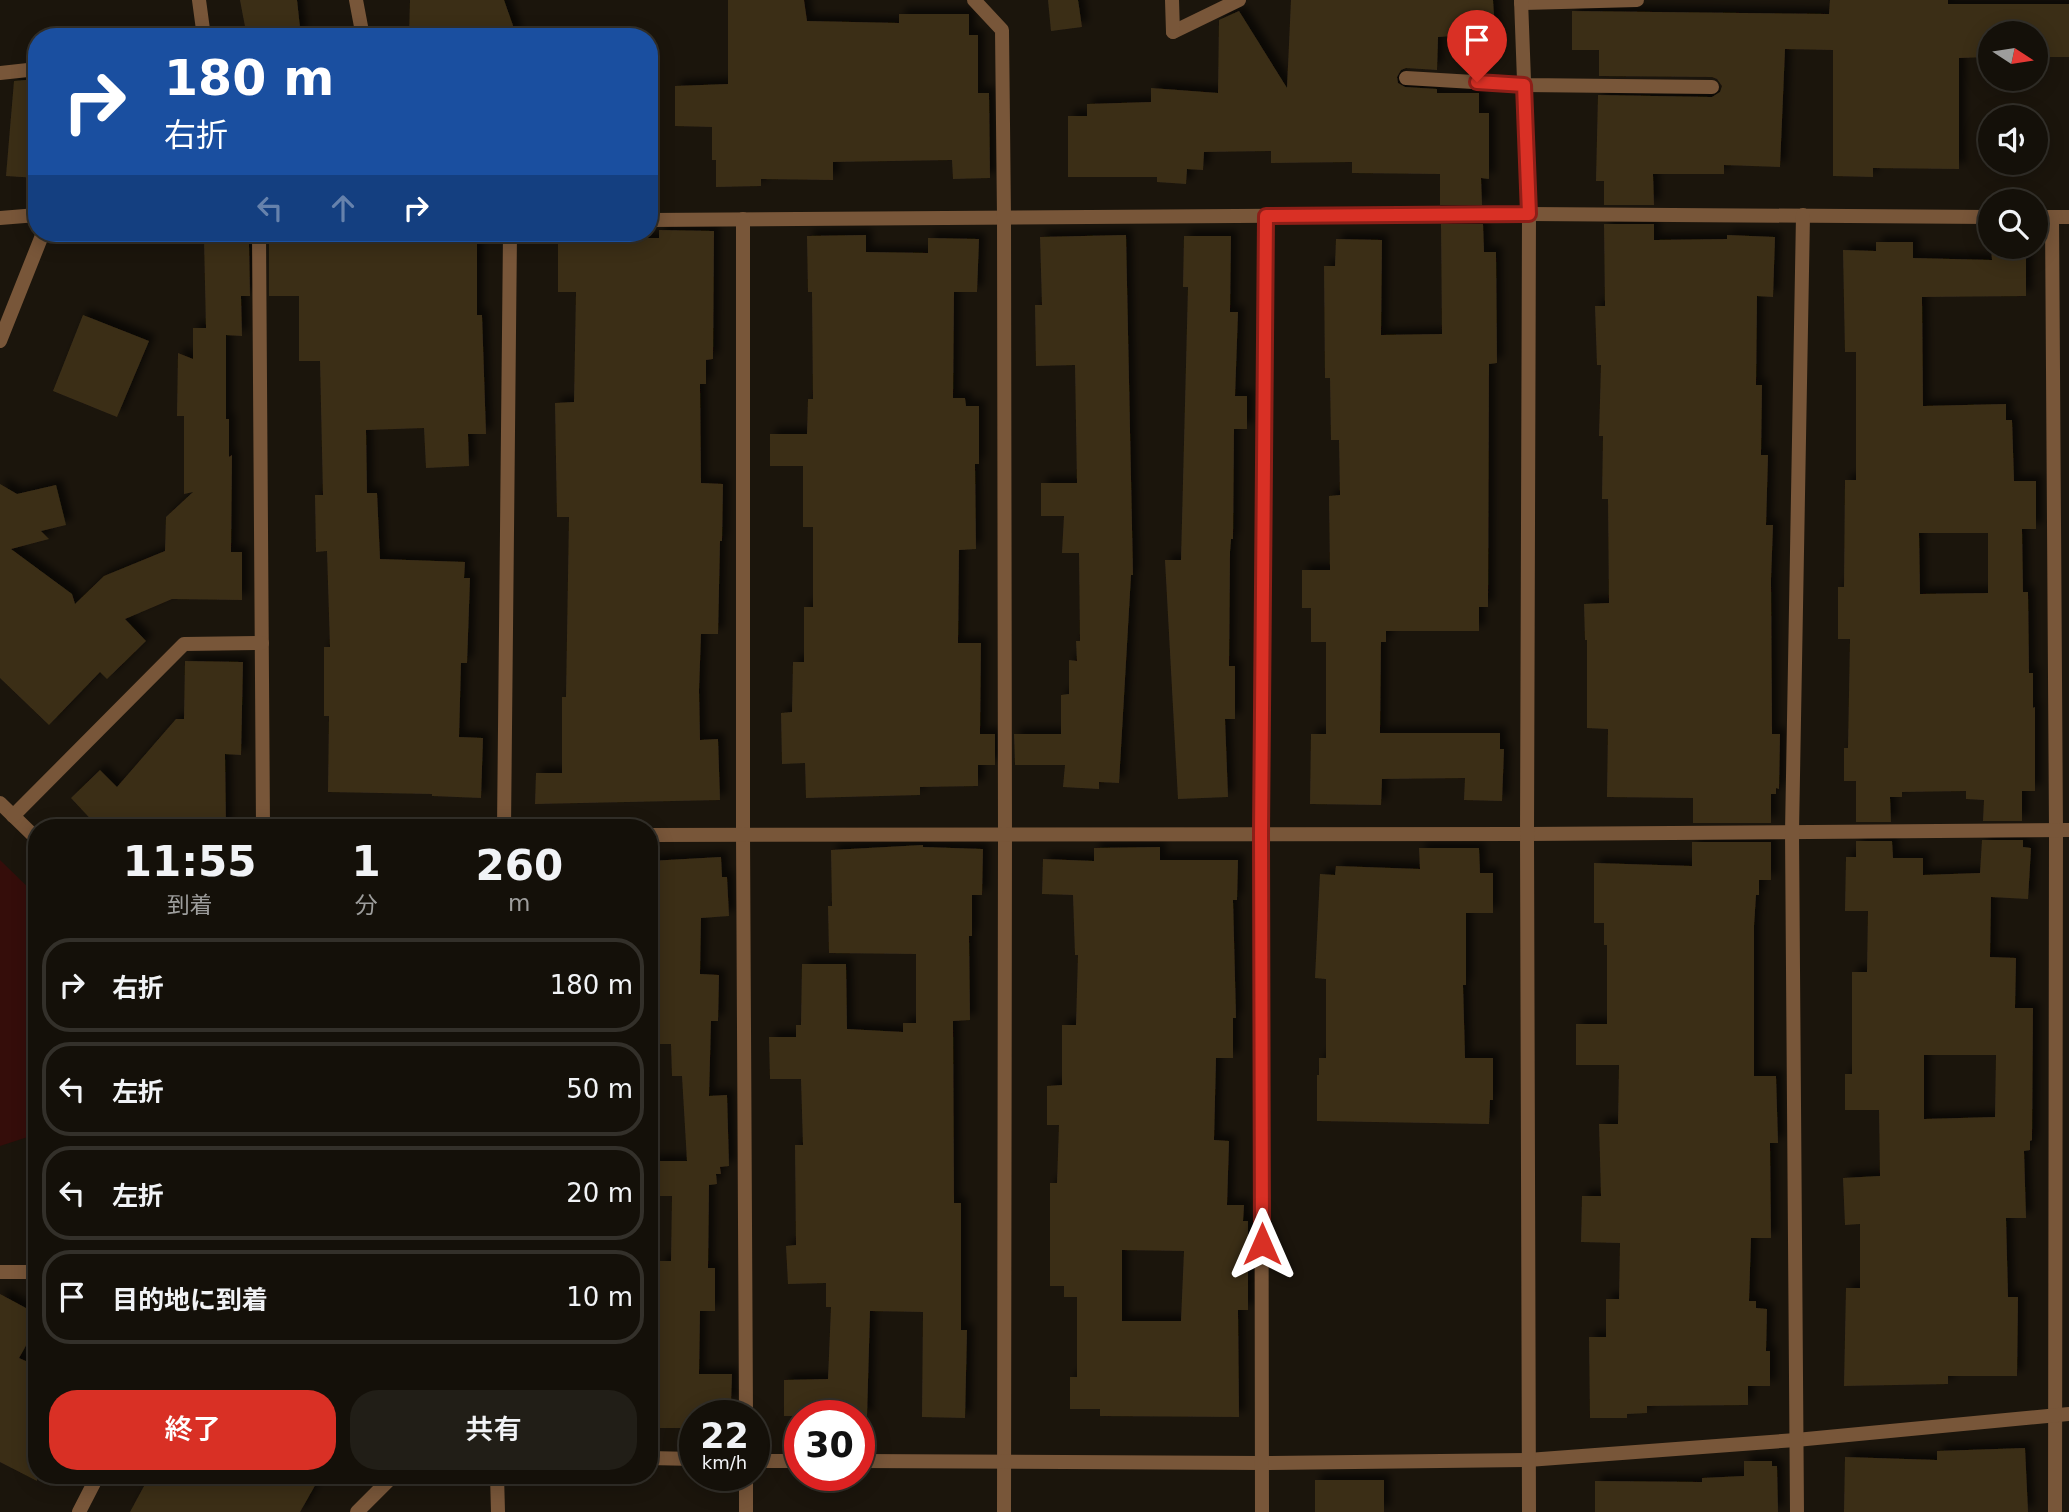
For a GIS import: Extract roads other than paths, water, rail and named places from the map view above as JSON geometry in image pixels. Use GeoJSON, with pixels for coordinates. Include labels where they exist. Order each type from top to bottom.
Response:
{"type":"FeatureCollection","features":[{"type":"Feature","properties":{"kind":"street"},"geometry":{"type":"LineString","coordinates":[[199,0],[203,28]]}},
{"type":"Feature","properties":{"kind":"street"},"geometry":{"type":"LineString","coordinates":[[356,0],[361,28]]}},
{"type":"Feature","properties":{"kind":"street"},"geometry":{"type":"LineString","coordinates":[[974,0],[1002,30],[1004,1512]]}},
{"type":"Feature","properties":{"kind":"street"},"geometry":{"type":"LineString","coordinates":[[1172,0],[1174,32],[1239,0]]}},
{"type":"Feature","properties":{"kind":"street"},"geometry":{"type":"LineString","coordinates":[[1529,1512],[1529,214],[1521,2],[1637,0]]}},
{"type":"Feature","properties":{"kind":"street"},"geometry":{"type":"LineString","coordinates":[[0,73],[28,70]]}},
{"type":"Feature","properties":{"kind":"street"},"geometry":{"type":"LineString","coordinates":[[1406,78],[1524,85],[1712,87]]}},
{"type":"Feature","properties":{"kind":"street"},"geometry":{"type":"LineString","coordinates":[[658,220],[1529,214],[1978,217]]}},
{"type":"Feature","properties":{"kind":"street"},"geometry":{"type":"LineString","coordinates":[[1797,1512],[1792,832],[1803,215]]}},
{"type":"Feature","properties":{"kind":"street"},"geometry":{"type":"LineString","coordinates":[[0,218],[28,216]]}},
{"type":"Feature","properties":{"kind":"street"},"geometry":{"type":"LineString","coordinates":[[1262,1512],[1261,834],[1266,216]]}},
{"type":"Feature","properties":{"kind":"street"},"geometry":{"type":"LineString","coordinates":[[2048,217],[2069,217]]}},
{"type":"Feature","properties":{"kind":"street"},"geometry":{"type":"LineString","coordinates":[[2052,217],[2063,830],[2062,1415],[2055,1512]]}},
{"type":"Feature","properties":{"kind":"street"},"geometry":{"type":"LineString","coordinates":[[743,219],[746,1400]]}},
{"type":"Feature","properties":{"kind":"street"},"geometry":{"type":"LineString","coordinates":[[0,341],[39,242]]}},
{"type":"Feature","properties":{"kind":"street"},"geometry":{"type":"LineString","coordinates":[[259,242],[263,819]]}},
{"type":"Feature","properties":{"kind":"street"},"geometry":{"type":"LineString","coordinates":[[504,819],[510,242]]}},
{"type":"Feature","properties":{"kind":"street"},"geometry":{"type":"LineString","coordinates":[[13,816],[184,644],[262,643]]}},
{"type":"Feature","properties":{"kind":"street"},"geometry":{"type":"LineString","coordinates":[[0,803],[28,830]]}},
{"type":"Feature","properties":{"kind":"street"},"geometry":{"type":"LineString","coordinates":[[658,835],[2063,830]]}},
{"type":"Feature","properties":{"kind":"street"},"geometry":{"type":"LineString","coordinates":[[0,1272],[28,1272]]}},
{"type":"Feature","properties":{"kind":"street"},"geometry":{"type":"LineString","coordinates":[[875,1461],[1262,1463],[1528,1460],[1796,1440],[2062,1415]]}},
{"type":"Feature","properties":{"kind":"street"},"geometry":{"type":"LineString","coordinates":[[658,1458],[679,1459]]}},
{"type":"Feature","properties":{"kind":"street"},"geometry":{"type":"LineString","coordinates":[[79,1512],[93,1484]]}},
{"type":"Feature","properties":{"kind":"street"},"geometry":{"type":"LineString","coordinates":[[357,1512],[385,1484]]}},
{"type":"Feature","properties":{"kind":"street"},"geometry":{"type":"LineString","coordinates":[[497,1484],[498,1512]]}},
{"type":"Feature","properties":{"kind":"street"},"geometry":{"type":"LineString","coordinates":[[746,1491],[747,1512]]}}]}
